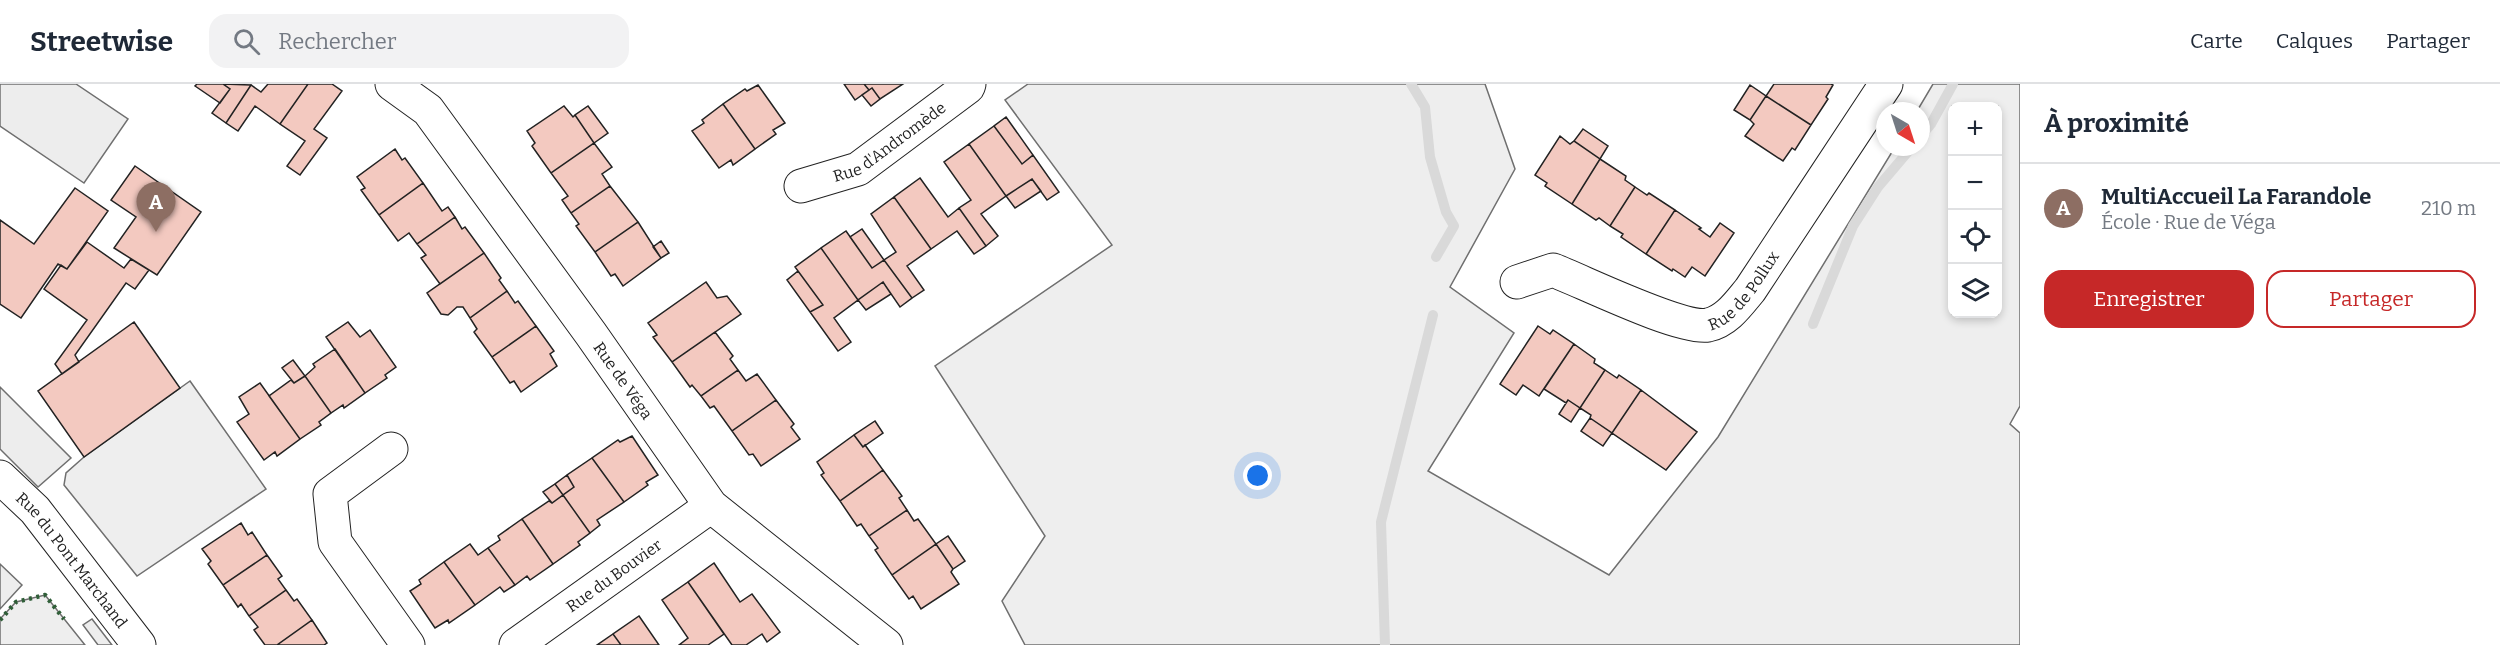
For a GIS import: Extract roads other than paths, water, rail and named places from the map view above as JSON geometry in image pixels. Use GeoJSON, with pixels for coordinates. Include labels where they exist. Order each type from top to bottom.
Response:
{"type":"FeatureCollection","features":[{"type":"Feature","properties":{"kind":"street","name":"Rue de Véga"},"geometry":{"type":"LineString","coordinates":[[392,84],[432,97],[711,506],[886,645]]}},
{"type":"Feature","properties":{"kind":"street","name":"Rue d'Andromède"},"geometry":{"type":"LineString","coordinates":[[801,186],[858,169],[969,84]]}},
{"type":"Feature","properties":{"kind":"street","name":"Rue de Pollux"},"geometry":{"type":"LineString","coordinates":[[1517,282],[1553,270],[1677,321],[1708,325],[1731,313],[1750,290],[1886,84]]}},
{"type":"Feature","properties":{"kind":"street"},"geometry":{"type":"LineString","coordinates":[[391,449],[330,494],[335,542],[408,645]]}},
{"type":"Feature","properties":{"kind":"street","name":"Rue du Pont Marchand"},"geometry":{"type":"LineString","coordinates":[[0,477],[35,510],[139,645]]}},
{"type":"Feature","properties":{"kind":"street","name":"Rue du Bouvier"},"geometry":{"type":"LineString","coordinates":[[516,645],[711,506]]}},
{"type":"Feature","properties":{"kind":"waterway"},"geometry":{"type":"LineString","coordinates":[[1411,84],[1425,107],[1430,157],[1446,212],[1454,226],[1436,257]]}},
{"type":"Feature","properties":{"kind":"waterway"},"geometry":{"type":"LineString","coordinates":[[1930,125],[1953,84]]}},
{"type":"Feature","properties":{"kind":"waterway"},"geometry":{"type":"LineString","coordinates":[[1813,324],[1853,226],[1878,187],[1904,156]]}},
{"type":"Feature","properties":{"kind":"waterway"},"geometry":{"type":"LineString","coordinates":[[1385,645],[1381,522],[1433,315]]}},
{"type":"Feature","properties":{"kind":"place","name":"MultiAccueil La Farandole"},"geometry":{"type":"Point","coordinates":[156,232]}}]}
